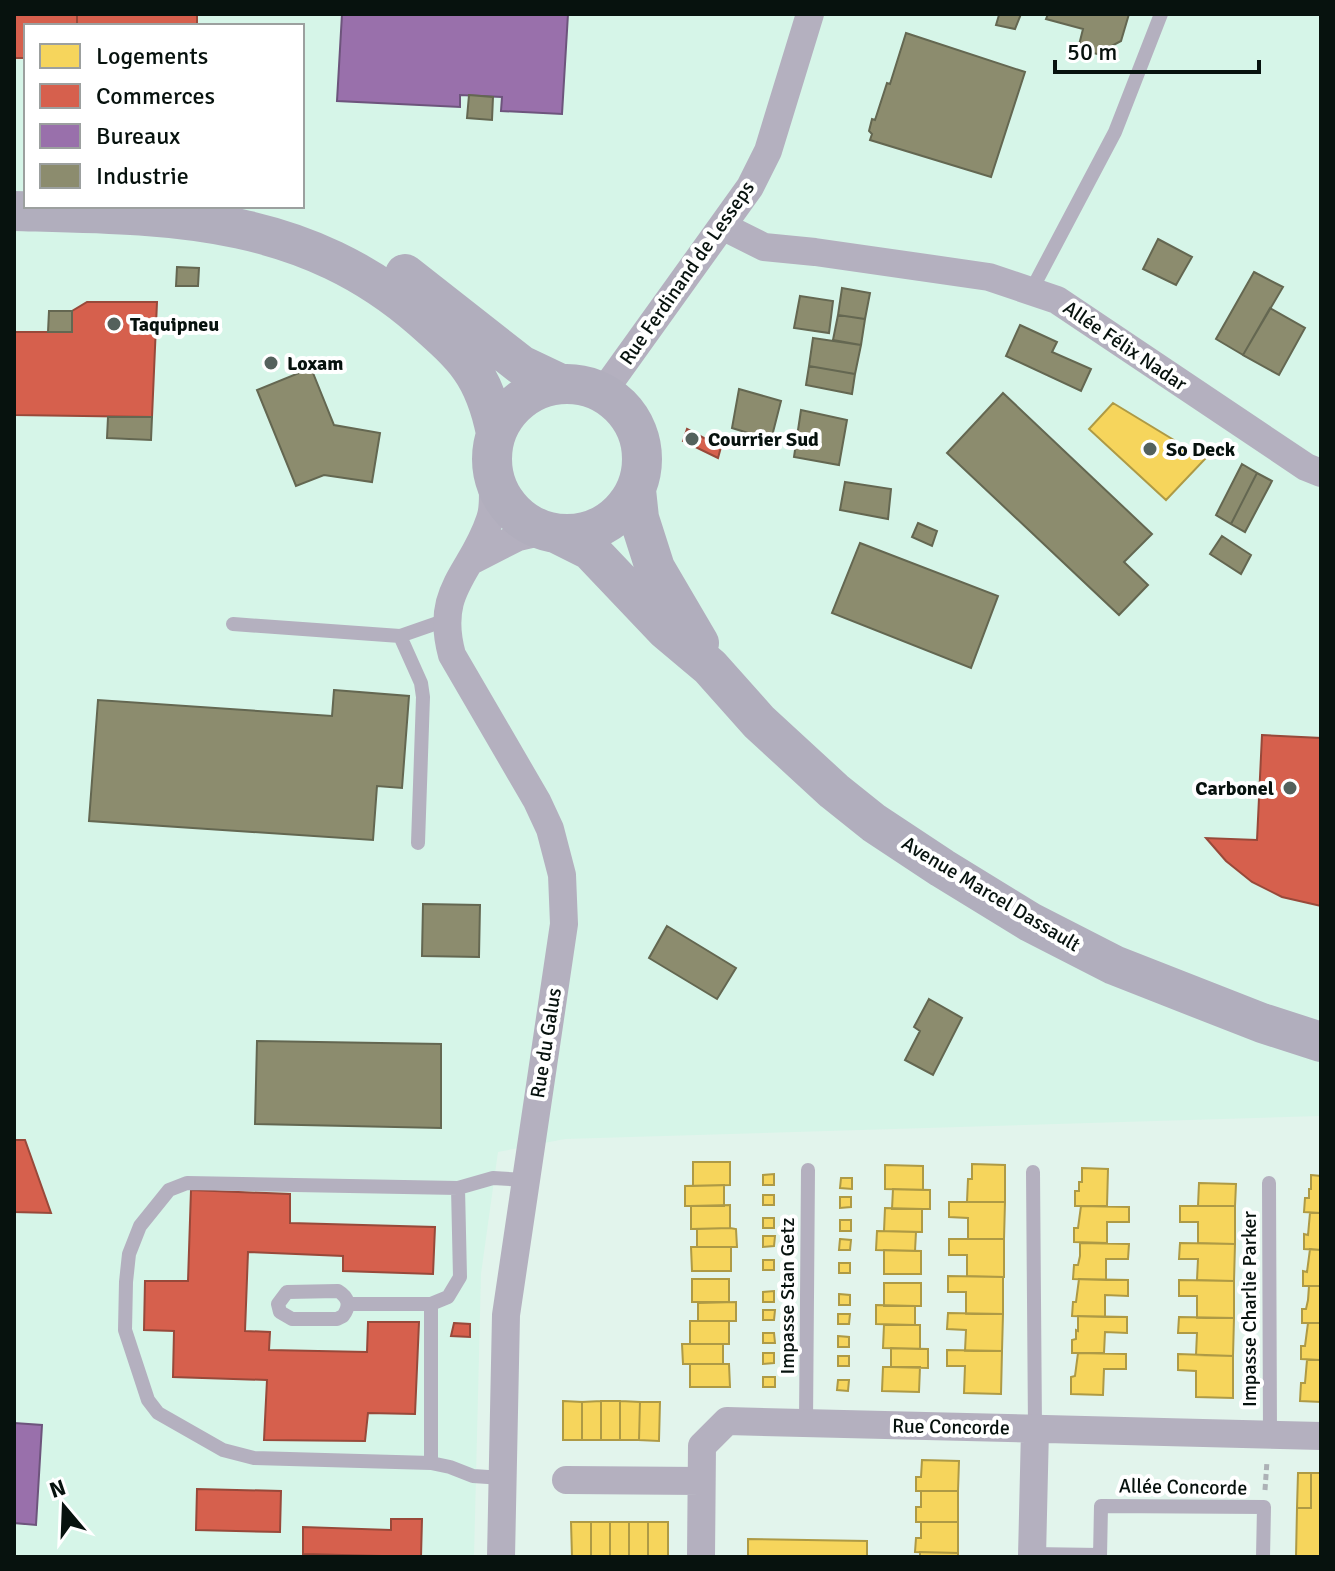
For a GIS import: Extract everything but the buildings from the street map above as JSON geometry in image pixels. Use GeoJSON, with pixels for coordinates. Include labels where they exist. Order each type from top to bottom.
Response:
{"type":"FeatureCollection","features":[{"type":"Feature","properties":{"kind":"main road"},"geometry":{"type":"LineString","coordinates":[[269,208],[310,220],[361,245],[450,306],[521,365],[561,384]]}},
{"type":"Feature","properties":{"kind":"main road"},"geometry":{"type":"LineString","coordinates":[[14,211],[117,214],[219,223],[270,235],[318,253],[407,306],[454,347],[474,370],[491,406],[496,433]]}},
{"type":"Feature","properties":{"kind":"main road"},"geometry":{"type":"LineString","coordinates":[[561,384],[590,387],[603,392],[621,406],[634,424],[642,446],[642,468],[636,490],[623,510],[604,525],[581,533],[551,532],[526,522],[511,509],[493,475],[491,454],[496,433],[506,414],[521,399],[540,388],[561,384]]}},
{"type":"Feature","properties":{"kind":"main road","name":"Avenue Marcel Dassault"},"geometry":{"type":"LineString","coordinates":[[636,490],[645,543],[655,568],[687,619],[710,667]]}},
{"type":"Feature","properties":{"kind":"main road","name":"Avenue Marcel Dassault"},"geometry":{"type":"LineString","coordinates":[[551,532],[590,550],[666,630],[710,667],[759,722],[874,823],[1030,922],[1114,965],[1249,1018],[1321,1042]]}},
{"type":"Feature","properties":{"kind":"street","name":"Rue Ferdinand de Lesseps"},"geometry":{"type":"LineString","coordinates":[[603,392],[750,187],[768,151],[810,14]]}},
{"type":"Feature","properties":{"kind":"street","name":"Allée Félix Nadar"},"geometry":{"type":"LineString","coordinates":[[724,227],[764,247],[989,277],[1057,300],[1306,467],[1321,473]]}},
{"type":"Feature","properties":{"kind":"street","name":"Rue du Galus"},"geometry":{"type":"LineString","coordinates":[[493,475],[491,517],[471,561],[455,585],[446,620],[452,655],[537,801],[550,829],[562,875],[564,924],[506,1315],[501,1557]]}},
{"type":"Feature","properties":{"kind":"street"},"geometry":{"type":"LineString","coordinates":[[471,561],[518,537],[551,532]]}},
{"type":"Feature","properties":{"kind":"street","name":"Rue Concorde"},"geometry":{"type":"LineString","coordinates":[[701,1557],[702,1446],[727,1421],[1321,1436]]}},
{"type":"Feature","properties":{"kind":"street"},"geometry":{"type":"LineString","coordinates":[[1032,1555],[1035,1429]]}},
{"type":"Feature","properties":{"kind":"street"},"geometry":{"type":"LineString","coordinates":[[566,1480],[701,1481]]}},
{"type":"Feature","properties":{"kind":"lane"},"geometry":{"type":"LineString","coordinates":[[1031,291],[1115,132],[1161,14]]}},
{"type":"Feature","properties":{"kind":"lane"},"geometry":{"type":"LineString","coordinates":[[233,624],[400,636],[446,620]]}},
{"type":"Feature","properties":{"kind":"lane"},"geometry":{"type":"LineString","coordinates":[[400,636],[421,683],[423,697],[418,843]]}},
{"type":"Feature","properties":{"kind":"lane","name":"Impasse Stan Getz"},"geometry":{"type":"LineString","coordinates":[[806,1423],[808,1170]]}},
{"type":"Feature","properties":{"kind":"lane"},"geometry":{"type":"LineString","coordinates":[[1033,1172],[1035,1429]]}},
{"type":"Feature","properties":{"kind":"lane"},"geometry":{"type":"LineString","coordinates":[[503,1478],[473,1476],[431,1463],[254,1458],[223,1450],[158,1413],[148,1400],[125,1330],[126,1282],[129,1254],[140,1226],[169,1190],[187,1183],[458,1188],[493,1178],[525,1180]]}},
{"type":"Feature","properties":{"kind":"lane","name":"Impasse Charlie Parker"},"geometry":{"type":"LineString","coordinates":[[1269,1183],[1270,1435]]}},
{"type":"Feature","properties":{"kind":"lane"},"geometry":{"type":"LineString","coordinates":[[348,1304],[431,1304],[448,1297],[460,1277],[458,1188]]}},
{"type":"Feature","properties":{"kind":"lane"},"geometry":{"type":"LineString","coordinates":[[431,1304],[431,1463]]}},
{"type":"Feature","properties":{"kind":"lane","name":"Allée Concorde"},"geometry":{"type":"LineString","coordinates":[[1032,1555],[1100,1556],[1101,1506],[1264,1507],[1263,1557]]}},
{"type":"Feature","properties":{"kind":"path"},"geometry":{"type":"LineString","coordinates":[[1264,1507],[1270,1435]]}},
{"type":"Feature","properties":{"kind":"shaded area"},"geometry":{"type":"Polygon","coordinates":[[[14,14],[1321,14],[1321,1116],[565,1139],[498,1152],[481,1274],[474,1557],[14,1557],[14,14]]]}},
{"type":"Feature","properties":{"kind":"place","name":"Taquipneu"},"geometry":{"type":"Point","coordinates":[114,324]}},
{"type":"Feature","properties":{"kind":"place","name":"Loxam"},"geometry":{"type":"Point","coordinates":[271,363]}},
{"type":"Feature","properties":{"kind":"place","name":"Courrier Sud"},"geometry":{"type":"Point","coordinates":[692,439]}},
{"type":"Feature","properties":{"kind":"place","name":"So Deck"},"geometry":{"type":"Point","coordinates":[1150,449]}},
{"type":"Feature","properties":{"kind":"place","name":"Carbonel"},"geometry":{"type":"Point","coordinates":[1290,788]}}]}
